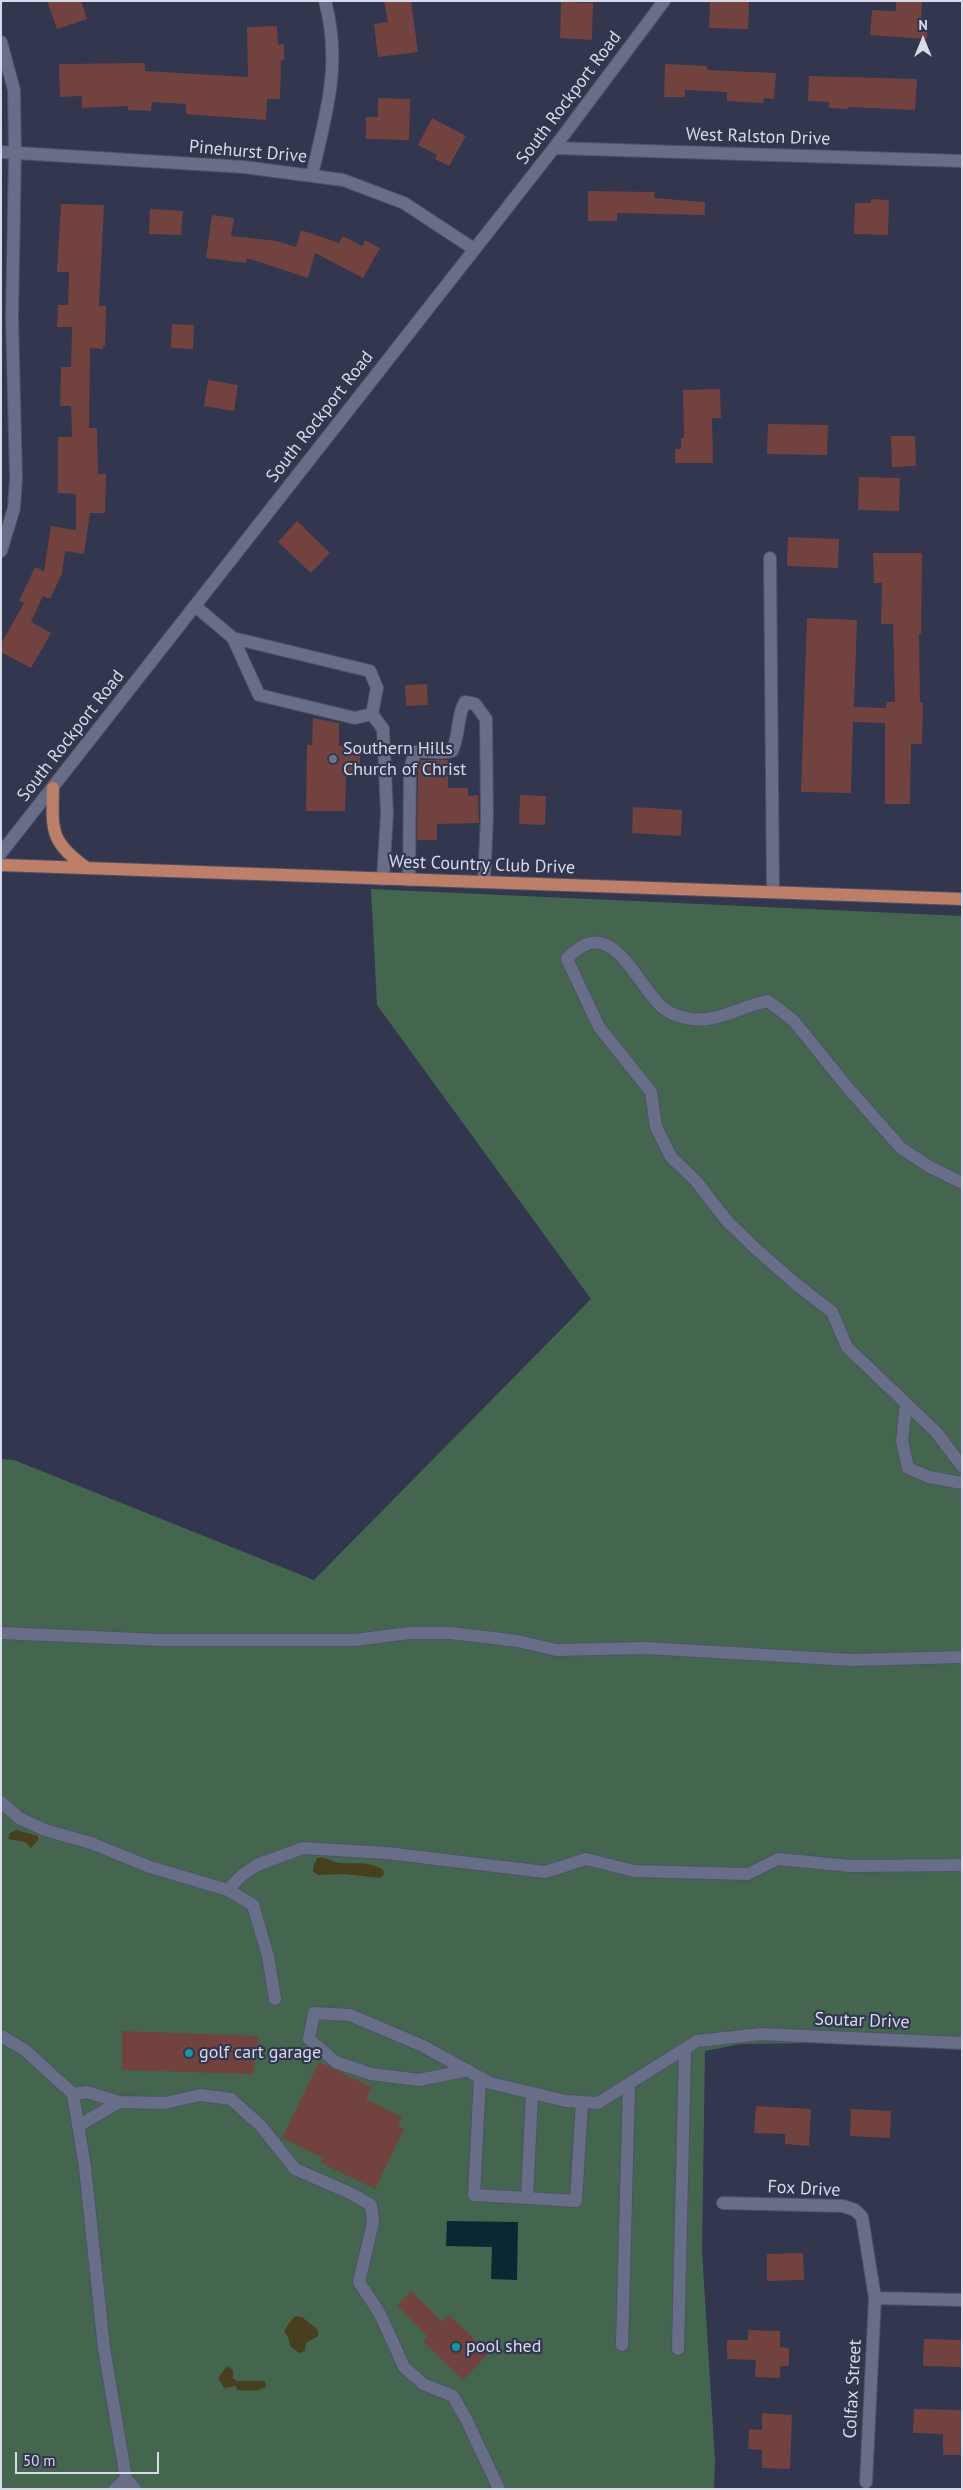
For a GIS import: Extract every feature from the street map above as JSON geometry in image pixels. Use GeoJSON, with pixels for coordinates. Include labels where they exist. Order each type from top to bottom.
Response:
{"type":"FeatureCollection","features":[{"type":"Feature","properties":{"kind":"main road"},"geometry":{"type":"LineString","coordinates":[[53,788],[52,821],[54,834],[69,855],[87,868]]}},
{"type":"Feature","properties":{"kind":"main road","name":"West Country Club Drive"},"geometry":{"type":"LineString","coordinates":[[1,865],[962,899]]}},
{"type":"Feature","properties":{"kind":"street"},"geometry":{"type":"LineString","coordinates":[[312,175],[331,90],[334,64],[333,39],[325,1]]}},
{"type":"Feature","properties":{"kind":"street","name":"South Rockport Road"},"geometry":{"type":"LineString","coordinates":[[1,853],[554,148],[664,1]]}},
{"type":"Feature","properties":{"kind":"street"},"geometry":{"type":"LineString","coordinates":[[1,42],[14,90],[15,152],[12,318],[16,478],[14,508],[1,551]]}},
{"type":"Feature","properties":{"kind":"street","name":"West Ralston Drive"},"geometry":{"type":"LineString","coordinates":[[554,148],[962,161]]}},
{"type":"Feature","properties":{"kind":"street","name":"Pinehurst Drive"},"geometry":{"type":"LineString","coordinates":[[1,152],[244,167],[343,180],[404,203],[474,249]]}},
{"type":"Feature","properties":{"kind":"street"},"geometry":{"type":"LineString","coordinates":[[770,558],[772,892]]}},
{"type":"Feature","properties":{"kind":"street"},"geometry":{"type":"LineString","coordinates":[[195,606],[233,638],[259,695],[355,718],[372,714]]}},
{"type":"Feature","properties":{"kind":"street"},"geometry":{"type":"LineString","coordinates":[[233,638],[370,671],[377,688],[372,714],[383,729],[387,813],[383,879]]}},
{"type":"Feature","properties":{"kind":"street"},"geometry":{"type":"LineString","coordinates":[[409,880],[410,769],[415,752],[424,750],[442,754],[452,751],[457,741],[459,713],[465,702],[475,704],[486,718],[487,818],[484,882]]}},
{"type":"Feature","properties":{"kind":"street"},"geometry":{"type":"LineString","coordinates":[[962,1183],[930,1167],[901,1148],[848,1088],[793,1020],[768,1001],[749,1004],[710,1020],[686,1018],[663,1009],[639,981],[621,954],[602,942],[579,946],[567,959],[599,1028],[651,1092],[656,1127],[671,1157],[696,1181],[727,1221],[756,1249],[832,1312],[847,1347],[936,1432],[962,1466]]}},
{"type":"Feature","properties":{"kind":"street"},"geometry":{"type":"LineString","coordinates":[[906,1404],[902,1441],[908,1468],[929,1477],[962,1483]]}},
{"type":"Feature","properties":{"kind":"street"},"geometry":{"type":"LineString","coordinates":[[1,1633],[160,1640],[355,1640],[409,1632],[451,1633],[518,1641],[556,1650],[646,1648],[852,1660],[962,1657]]}},
{"type":"Feature","properties":{"kind":"street"},"geometry":{"type":"LineString","coordinates":[[1,1802],[19,1818],[45,1830],[91,1843],[150,1867],[228,1890],[254,1905],[268,1956],[275,1999]]}},
{"type":"Feature","properties":{"kind":"street"},"geometry":{"type":"LineString","coordinates":[[228,1890],[242,1875],[257,1865],[302,1848],[387,1853],[545,1872],[586,1860],[634,1871],[748,1874],[778,1860],[850,1866],[962,1865]]}},
{"type":"Feature","properties":{"kind":"street"},"geometry":{"type":"LineString","coordinates":[[468,2070],[419,2080],[371,2074],[336,2062],[309,2039],[314,2014],[350,2015],[424,2046],[468,2070],[480,2077],[490,2083],[582,2102],[576,2201],[474,2195],[480,2077]]}},
{"type":"Feature","properties":{"kind":"street","name":"Soutar Drive"},"geometry":{"type":"LineString","coordinates":[[582,2102],[598,2103],[697,2041],[761,2034],[962,2043]]}},
{"type":"Feature","properties":{"kind":"street"},"geometry":{"type":"LineString","coordinates":[[1,2036],[25,2050],[73,2094],[103,2339],[126,2478],[135,2489]]}},
{"type":"Feature","properties":{"kind":"street"},"geometry":{"type":"LineString","coordinates":[[678,2349],[685,2049]]}},
{"type":"Feature","properties":{"kind":"street"},"geometry":{"type":"LineString","coordinates":[[622,2345],[629,2084]]}},
{"type":"Feature","properties":{"kind":"street"},"geometry":{"type":"LineString","coordinates":[[73,2094],[87,2092],[119,2102],[165,2103],[200,2095],[231,2099],[261,2126],[295,2169],[350,2193],[371,2205],[373,2222],[359,2282],[380,2314],[404,2367],[423,2384],[453,2396],[499,2489]]}},
{"type":"Feature","properties":{"kind":"street"},"geometry":{"type":"LineString","coordinates":[[527,2198],[532,2092]]}},
{"type":"Feature","properties":{"kind":"street"},"geometry":{"type":"LineString","coordinates":[[78,2126],[119,2102]]}},
{"type":"Feature","properties":{"kind":"street","name":"Fox Drive"},"geometry":{"type":"LineString","coordinates":[[723,2203],[843,2206],[855,2210],[862,2217],[876,2298]]}},
{"type":"Feature","properties":{"kind":"street"},"geometry":{"type":"LineString","coordinates":[[876,2298],[962,2300]]}},
{"type":"Feature","properties":{"kind":"street","name":"Colfax Street"},"geometry":{"type":"LineString","coordinates":[[866,2482],[876,2298]]}},
{"type":"Feature","properties":{"kind":"street"},"geometry":{"type":"LineString","coordinates":[[115,2489],[126,2478]]}},
{"type":"Feature","properties":{"kind":"green space"},"geometry":{"type":"Polygon","coordinates":[[[371,889],[962,916],[962,2041],[741,2044],[705,2051],[702,2250],[715,2461],[714,2489],[1,2489],[1,1459],[14,1460],[314,1580],[591,1299],[377,1005],[371,889]]]}},
{"type":"Feature","properties":{"kind":"sand"},"geometry":{"type":"Polygon","coordinates":[[[16,1830],[38,1836],[38,1840],[31,1848],[25,1842],[8,1839],[10,1833],[16,1830]]]}},
{"type":"Feature","properties":{"kind":"sand"},"geometry":{"type":"Polygon","coordinates":[[[322,1857],[339,1863],[373,1865],[383,1870],[384,1875],[380,1878],[344,1874],[318,1875],[313,1872],[313,1867],[317,1858],[322,1857]]]}},
{"type":"Feature","properties":{"kind":"sand"},"geometry":{"type":"Polygon","coordinates":[[[295,2316],[302,2317],[318,2330],[318,2336],[306,2343],[305,2351],[299,2353],[290,2346],[285,2332],[295,2316]]]}},
{"type":"Feature","properties":{"kind":"sand"},"geometry":{"type":"Polygon","coordinates":[[[227,2366],[233,2370],[233,2378],[237,2381],[265,2381],[266,2387],[252,2391],[237,2390],[236,2386],[224,2388],[218,2378],[227,2366]]]}},
{"type":"Feature","properties":{"kind":"water"},"geometry":{"type":"Polygon","coordinates":[[[447,2221],[518,2222],[517,2280],[491,2279],[492,2247],[446,2246],[447,2221]]]}},
{"type":"Feature","properties":{"kind":"building"},"geometry":{"type":"Polygon","coordinates":[[[47,1],[81,1],[87,19],[57,29],[47,1]]]}},
{"type":"Feature","properties":{"kind":"building"},"geometry":{"type":"Polygon","coordinates":[[[384,1],[411,1],[418,52],[378,57],[374,24],[388,22],[384,1]]]}},
{"type":"Feature","properties":{"kind":"building"},"geometry":{"type":"Polygon","coordinates":[[[710,1],[749,2],[748,29],[709,28],[710,1]]]}},
{"type":"Feature","properties":{"kind":"building"},"geometry":{"type":"Polygon","coordinates":[[[896,1],[922,2],[921,19],[928,20],[927,39],[870,35],[872,10],[896,11],[896,1]]]}},
{"type":"Feature","properties":{"kind":"building"},"geometry":{"type":"Polygon","coordinates":[[[561,2],[593,3],[592,40],[560,38],[561,2]]]}},
{"type":"Feature","properties":{"kind":"building"},"geometry":{"type":"Polygon","coordinates":[[[277,26],[278,45],[284,44],[284,60],[281,60],[280,99],[267,99],[266,120],[186,114],[186,104],[152,102],[151,111],[128,110],[128,106],[82,108],[82,96],[60,97],[59,64],[145,63],[145,71],[248,77],[247,27],[277,26]]]}},
{"type":"Feature","properties":{"kind":"building"},"geometry":{"type":"Polygon","coordinates":[[[665,64],[707,66],[707,70],[776,73],[774,99],[764,98],[763,103],[727,101],[727,92],[685,90],[685,97],[664,97],[665,64]]]}},
{"type":"Feature","properties":{"kind":"building"},"geometry":{"type":"Polygon","coordinates":[[[809,76],[917,79],[915,110],[829,108],[829,102],[808,101],[809,76]]]}},
{"type":"Feature","properties":{"kind":"building"},"geometry":{"type":"Polygon","coordinates":[[[378,98],[410,99],[409,140],[366,139],[366,117],[378,117],[378,98]]]}},
{"type":"Feature","properties":{"kind":"building"},"geometry":{"type":"Polygon","coordinates":[[[432,118],[466,136],[449,166],[435,159],[437,155],[418,145],[432,118]]]}},
{"type":"Feature","properties":{"kind":"building"},"geometry":{"type":"Polygon","coordinates":[[[588,191],[655,192],[654,198],[705,202],[705,215],[617,213],[617,221],[588,221],[588,191]]]}},
{"type":"Feature","properties":{"kind":"building"},"geometry":{"type":"Polygon","coordinates":[[[871,199],[889,200],[888,235],[854,234],[855,203],[871,203],[871,199]]]}},
{"type":"Feature","properties":{"kind":"building"},"geometry":{"type":"Polygon","coordinates":[[[61,204],[104,205],[99,306],[106,306],[105,346],[103,345],[103,349],[90,348],[89,428],[97,428],[98,474],[106,474],[105,513],[90,513],[84,554],[65,551],[62,574],[50,599],[43,596],[31,622],[51,633],[31,668],[1,652],[1,644],[24,603],[19,601],[35,567],[44,571],[51,526],[76,530],[76,494],[58,493],[58,437],[72,437],[71,406],[60,406],[61,367],[71,367],[72,327],[57,327],[58,305],[68,305],[69,272],[57,272],[61,204]]]}},
{"type":"Feature","properties":{"kind":"building"},"geometry":{"type":"Polygon","coordinates":[[[150,209],[183,211],[181,235],[149,234],[150,209]]]}},
{"type":"Feature","properties":{"kind":"building"},"geometry":{"type":"Polygon","coordinates":[[[212,215],[234,218],[231,236],[277,241],[296,247],[301,230],[339,243],[343,236],[362,246],[365,240],[380,248],[363,278],[315,253],[308,278],[247,258],[246,263],[206,258],[212,215]]]}},
{"type":"Feature","properties":{"kind":"building"},"geometry":{"type":"Polygon","coordinates":[[[172,324],[194,325],[193,349],[171,348],[172,324]]]}},
{"type":"Feature","properties":{"kind":"building"},"geometry":{"type":"Polygon","coordinates":[[[208,380],[238,385],[234,411],[204,406],[208,380]]]}},
{"type":"Feature","properties":{"kind":"building"},"geometry":{"type":"Polygon","coordinates":[[[720,389],[721,418],[712,418],[713,463],[675,463],[675,449],[681,449],[681,438],[684,438],[683,390],[720,389]]]}},
{"type":"Feature","properties":{"kind":"building"},"geometry":{"type":"Polygon","coordinates":[[[768,424],[828,425],[827,455],[767,454],[768,424]]]}},
{"type":"Feature","properties":{"kind":"building"},"geometry":{"type":"Polygon","coordinates":[[[891,436],[915,436],[916,466],[892,467],[891,436]]]}},
{"type":"Feature","properties":{"kind":"building"},"geometry":{"type":"Polygon","coordinates":[[[859,477],[900,478],[899,511],[858,510],[859,477]]]}},
{"type":"Feature","properties":{"kind":"building"},"geometry":{"type":"Polygon","coordinates":[[[297,521],[330,553],[311,573],[278,542],[297,521]]]}},
{"type":"Feature","properties":{"kind":"building"},"geometry":{"type":"Polygon","coordinates":[[[788,537],[839,539],[838,568],[787,566],[788,537]]]}},
{"type":"Feature","properties":{"kind":"building"},"geometry":{"type":"Polygon","coordinates":[[[873,553],[922,553],[921,634],[919,634],[920,702],[923,703],[922,744],[911,744],[910,804],[885,804],[885,723],[853,722],[851,793],[801,792],[807,618],[857,620],[854,707],[886,708],[887,702],[895,702],[893,624],[881,624],[882,583],[874,583],[873,553]]]}},
{"type":"Feature","properties":{"kind":"building"},"geometry":{"type":"Polygon","coordinates":[[[427,684],[428,705],[406,706],[405,685],[427,684]]]}},
{"type":"Feature","properties":{"kind":"building","name":"Southern Hills Church of Christ"},"geometry":{"type":"Polygon","coordinates":[[[313,718],[339,723],[339,746],[360,746],[360,772],[346,772],[345,811],[306,811],[307,745],[312,745],[313,718]]]}},
{"type":"Feature","properties":{"kind":"building"},"geometry":{"type":"Polygon","coordinates":[[[421,760],[448,760],[448,788],[468,788],[468,796],[478,795],[479,823],[437,824],[437,840],[417,840],[418,770],[421,760]]]}},
{"type":"Feature","properties":{"kind":"building"},"geometry":{"type":"Polygon","coordinates":[[[520,795],[546,796],[545,825],[519,824],[520,795]]]}},
{"type":"Feature","properties":{"kind":"building"},"geometry":{"type":"Polygon","coordinates":[[[633,807],[682,810],[681,836],[632,833],[633,807]]]}},
{"type":"Feature","properties":{"kind":"building","name":"golf cart garage"},"geometry":{"type":"Polygon","coordinates":[[[122,2031],[259,2036],[253,2074],[122,2070],[122,2031]]]}},
{"type":"Feature","properties":{"kind":"building"},"geometry":{"type":"Polygon","coordinates":[[[319,2062],[372,2087],[366,2099],[402,2117],[398,2126],[404,2129],[375,2189],[321,2163],[323,2158],[282,2138],[319,2062]]]}},
{"type":"Feature","properties":{"kind":"building"},"geometry":{"type":"Polygon","coordinates":[[[756,2106],[811,2109],[809,2146],[785,2144],[785,2134],[754,2133],[756,2106]]]}},
{"type":"Feature","properties":{"kind":"building"},"geometry":{"type":"Polygon","coordinates":[[[851,2109],[891,2111],[890,2138],[850,2136],[851,2109]]]}},
{"type":"Feature","properties":{"kind":"building"},"geometry":{"type":"Polygon","coordinates":[[[803,2253],[804,2280],[767,2281],[767,2254],[803,2253]]]}},
{"type":"Feature","properties":{"kind":"building","name":"pool shed"},"geometry":{"type":"Polygon","coordinates":[[[411,2291],[442,2322],[449,2315],[489,2353],[463,2380],[423,2341],[428,2337],[397,2305],[411,2291]]]}},
{"type":"Feature","properties":{"kind":"building"},"geometry":{"type":"Polygon","coordinates":[[[748,2330],[780,2331],[780,2347],[789,2348],[789,2366],[780,2366],[780,2378],[755,2377],[756,2360],[727,2359],[727,2340],[748,2340],[748,2330]]]}},
{"type":"Feature","properties":{"kind":"building"},"geometry":{"type":"Polygon","coordinates":[[[924,2339],[962,2340],[962,2367],[923,2366],[924,2339]]]}},
{"type":"Feature","properties":{"kind":"building"},"geometry":{"type":"Polygon","coordinates":[[[914,2409],[962,2410],[962,2455],[943,2455],[943,2434],[913,2433],[914,2409]]]}},
{"type":"Feature","properties":{"kind":"building"},"geometry":{"type":"Polygon","coordinates":[[[762,2413],[792,2415],[790,2469],[762,2468],[762,2450],[748,2449],[749,2429],[762,2430],[762,2413]]]}},
{"type":"Feature","properties":{"kind":"place","name":"Southern Hills Church of Christ"},"geometry":{"type":"Point","coordinates":[333,759]}},
{"type":"Feature","properties":{"kind":"place","name":"golf cart garage"},"geometry":{"type":"Point","coordinates":[189,2053]}},
{"type":"Feature","properties":{"kind":"place","name":"pool shed"},"geometry":{"type":"Point","coordinates":[456,2347]}}]}
